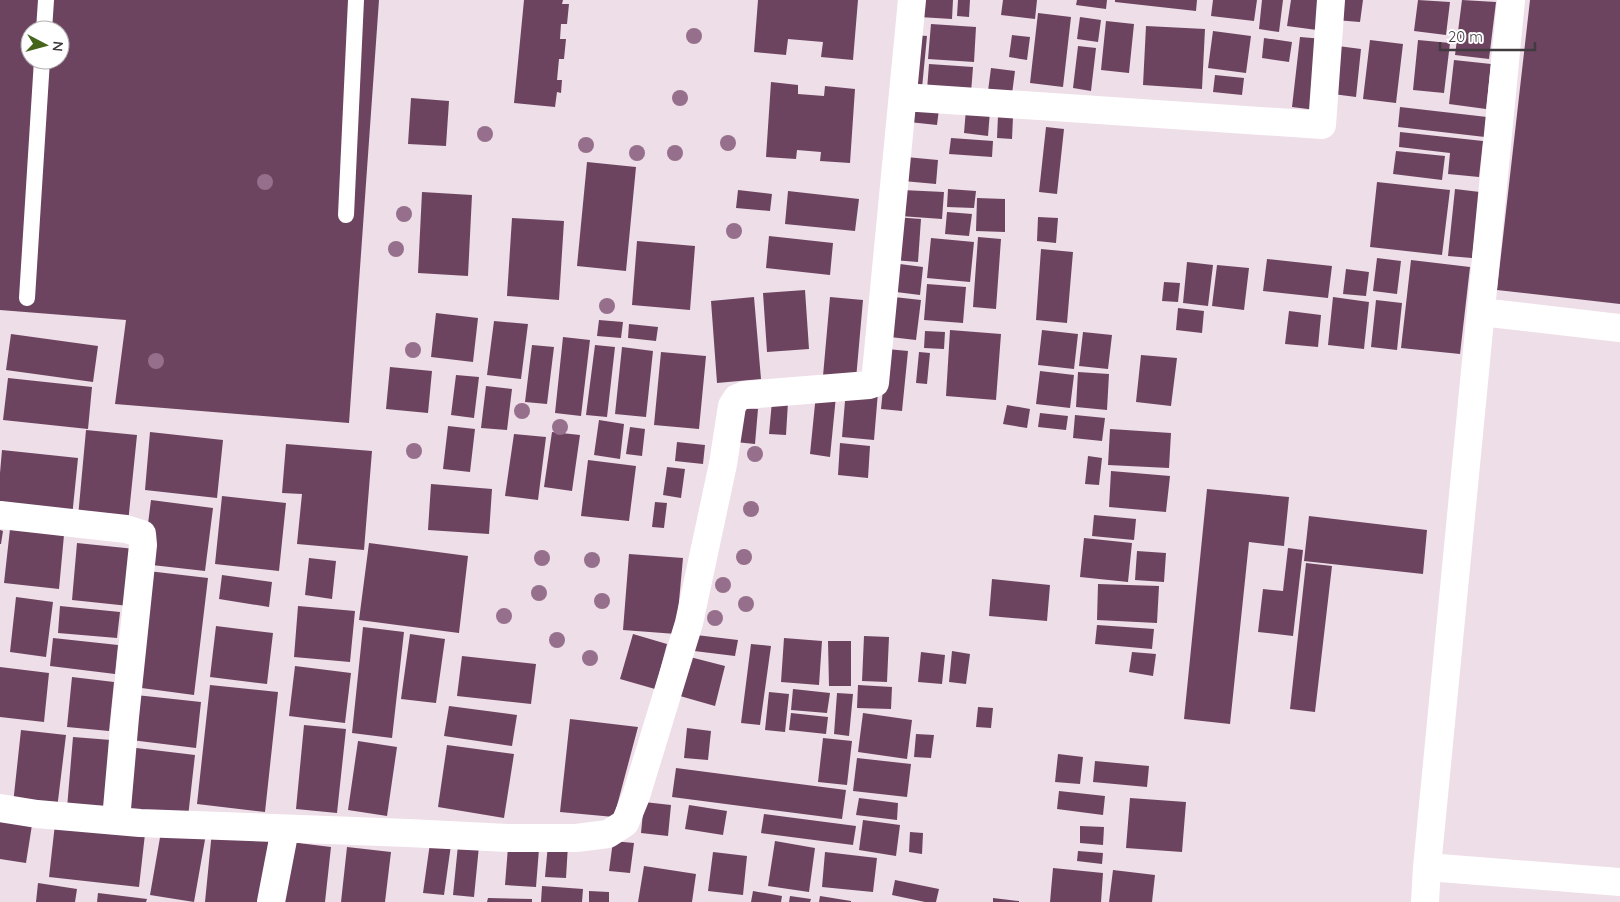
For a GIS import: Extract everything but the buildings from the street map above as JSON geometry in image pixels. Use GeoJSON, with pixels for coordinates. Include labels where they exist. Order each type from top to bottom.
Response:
{"type":"FeatureCollection","features":[{"type":"Feature","properties":{"kind":"street"},"geometry":{"type":"LineString","coordinates":[[0,808],[37,814],[140,823],[408,832],[508,838],[576,838],[608,834],[625,823],[636,796],[689,623],[723,464],[732,406],[737,398],[745,395],[875,383],[912,0]]}},
{"type":"Feature","properties":{"kind":"street"},"geometry":{"type":"LineString","coordinates":[[903,96],[1322,125],[1331,0]]}},
{"type":"Feature","properties":{"kind":"street"},"geometry":{"type":"LineString","coordinates":[[1425,902],[1512,0]]}},
{"type":"Feature","properties":{"kind":"street"},"geometry":{"type":"LineString","coordinates":[[1481,312],[1620,328]]}},
{"type":"Feature","properties":{"kind":"street"},"geometry":{"type":"LineString","coordinates":[[0,514],[126,529],[142,534],[143,546],[116,820]]}},
{"type":"Feature","properties":{"kind":"street"},"geometry":{"type":"LineString","coordinates":[[270,902],[285,829]]}},
{"type":"Feature","properties":{"kind":"street"},"geometry":{"type":"LineString","coordinates":[[1427,867],[1620,882]]}},
{"type":"Feature","properties":{"kind":"lane"},"geometry":{"type":"LineString","coordinates":[[45,20],[46,0]]}},
{"type":"Feature","properties":{"kind":"lane"},"geometry":{"type":"LineString","coordinates":[[346,215],[356,0]]}},
{"type":"Feature","properties":{"kind":"lane"},"geometry":{"type":"LineString","coordinates":[[27,298],[41,70]]}}]}
